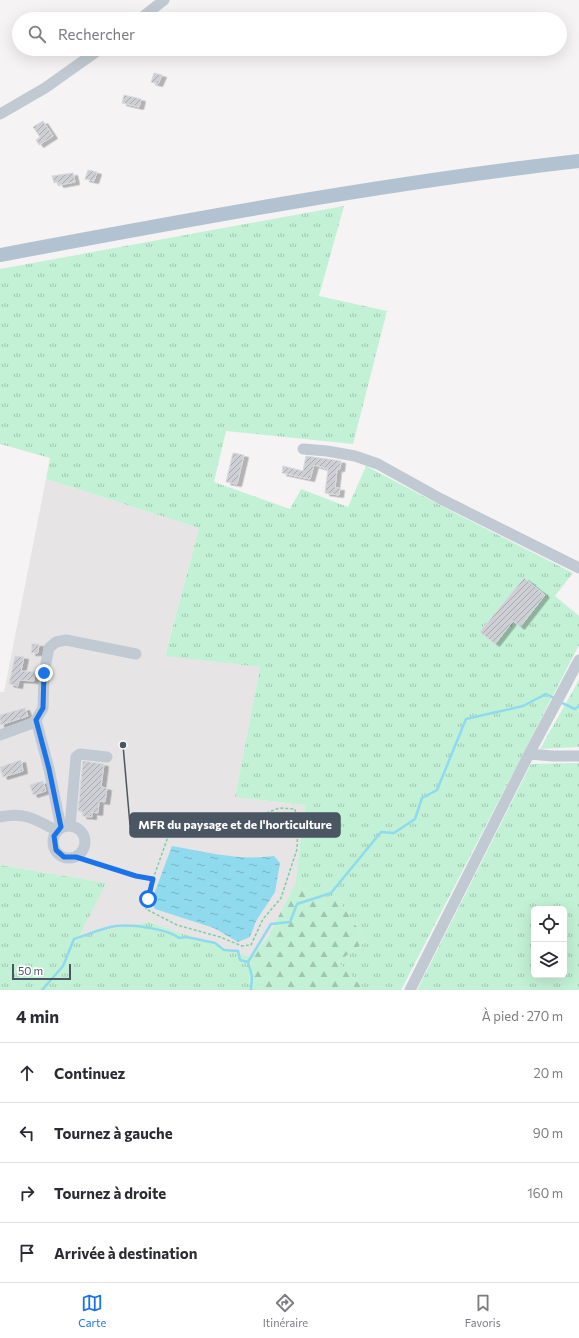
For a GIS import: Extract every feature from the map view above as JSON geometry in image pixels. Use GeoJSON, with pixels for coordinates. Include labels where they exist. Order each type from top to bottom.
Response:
{"type":"FeatureCollection","features":[{"type":"Feature","properties":{"kind":"main road"},"geometry":{"type":"LineString","coordinates":[[0,255],[252,210],[403,186],[579,161]]}},
{"type":"Feature","properties":{"kind":"street"},"geometry":{"type":"LineString","coordinates":[[149,12],[164,0]]}},
{"type":"Feature","properties":{"kind":"street"},"geometry":{"type":"LineString","coordinates":[[0,114],[45,88],[90,56]]}},
{"type":"Feature","properties":{"kind":"street"},"geometry":{"type":"LineString","coordinates":[[303,450],[327,451],[355,456],[378,464],[441,499],[579,568]]}},
{"type":"Feature","properties":{"kind":"street"},"geometry":{"type":"LineString","coordinates":[[0,735],[30,724],[36,720],[43,708],[44,673],[49,648],[56,642],[66,640],[136,654]]}},
{"type":"Feature","properties":{"kind":"street"},"geometry":{"type":"LineString","coordinates":[[410,990],[529,754],[579,660]]}},
{"type":"Feature","properties":{"kind":"street"},"geometry":{"type":"LineString","coordinates":[[36,720],[63,828]]}},
{"type":"Feature","properties":{"kind":"street"},"geometry":{"type":"LineString","coordinates":[[0,817],[9,815],[29,816],[63,828],[80,831],[85,838],[85,846],[82,852],[76,857],[64,857],[58,853],[54,841],[63,828],[76,757],[80,754],[107,757]]}},
{"type":"Feature","properties":{"kind":"street"},"geometry":{"type":"LineString","coordinates":[[529,754],[579,756]]}},
{"type":"Feature","properties":{"kind":"path"},"geometry":{"type":"LineString","coordinates":[[279,808],[295,809],[298,826],[297,849],[281,898],[263,918],[251,945],[242,946],[214,935],[177,925],[146,908],[153,879],[170,831],[183,827],[232,824],[250,820],[279,808]]}},
{"type":"Feature","properties":{"kind":"path"},"geometry":{"type":"LineString","coordinates":[[76,857],[136,876],[153,879]]}},
{"type":"Feature","properties":{"kind":"shaded area"},"geometry":{"type":"Polygon","coordinates":[[[46,479],[199,528],[165,655],[260,667],[235,797],[305,805],[295,884],[268,937],[251,957],[149,922],[80,936],[105,883],[0,865],[0,692],[4,692],[46,479]]]}},
{"type":"Feature","properties":{"kind":"green space"},"geometry":{"type":"Polygon","coordinates":[[[344,206],[319,296],[387,311],[353,444],[226,431],[214,482],[290,509],[301,489],[348,507],[366,466],[573,573],[555,596],[579,616],[579,645],[401,990],[365,990],[338,962],[366,941],[336,896],[317,898],[295,884],[305,805],[235,797],[260,667],[165,656],[199,528],[46,479],[50,458],[0,444],[0,269],[344,206]]]}},
{"type":"Feature","properties":{"kind":"green space"},"geometry":{"type":"Polygon","coordinates":[[[579,680],[579,747],[540,749],[579,680]]]}},
{"type":"Feature","properties":{"kind":"green space"},"geometry":{"type":"Polygon","coordinates":[[[579,763],[579,990],[417,990],[531,764],[579,763]]]}},
{"type":"Feature","properties":{"kind":"green space"},"geometry":{"type":"Polygon","coordinates":[[[0,865],[106,883],[80,935],[149,922],[251,957],[249,990],[0,990],[0,865]]]}},
{"type":"Feature","properties":{"kind":"green space"},"geometry":{"type":"Polygon","coordinates":[[[295,884],[317,898],[336,896],[366,941],[338,962],[365,990],[249,990],[251,957],[268,937],[295,884]]]}},
{"type":"Feature","properties":{"kind":"water"},"geometry":{"type":"Polygon","coordinates":[[[172,846],[235,857],[274,856],[280,863],[275,892],[256,921],[250,937],[238,942],[214,928],[155,909],[153,905],[154,894],[172,846]]]}},
{"type":"Feature","properties":{"kind":"building"},"geometry":{"type":"Polygon","coordinates":[[[154,73],[162,75],[158,84],[151,82],[154,73]]]}},
{"type":"Feature","properties":{"kind":"building"},"geometry":{"type":"Polygon","coordinates":[[[124,95],[141,99],[139,107],[122,103],[124,95]]]}},
{"type":"Feature","properties":{"kind":"building"},"geometry":{"type":"Polygon","coordinates":[[[43,121],[53,136],[39,145],[36,140],[40,137],[33,127],[43,121]]]}},
{"type":"Feature","properties":{"kind":"building"},"geometry":{"type":"Polygon","coordinates":[[[88,170],[97,172],[94,181],[85,179],[88,170]]]}},
{"type":"Feature","properties":{"kind":"building"},"geometry":{"type":"Polygon","coordinates":[[[73,173],[75,182],[59,185],[58,182],[54,183],[52,176],[73,173]]]}},
{"type":"Feature","properties":{"kind":"building"},"geometry":{"type":"Polygon","coordinates":[[[233,453],[244,455],[237,484],[226,482],[233,453]]]}},
{"type":"Feature","properties":{"kind":"building"},"geometry":{"type":"Polygon","coordinates":[[[306,456],[341,461],[340,469],[337,469],[335,488],[340,488],[339,495],[325,493],[328,469],[314,465],[310,479],[282,473],[283,466],[303,471],[306,456]]]}},
{"type":"Feature","properties":{"kind":"building"},"geometry":{"type":"Polygon","coordinates":[[[524,578],[545,595],[520,627],[513,621],[495,644],[480,632],[524,578]]]}},
{"type":"Feature","properties":{"kind":"building"},"geometry":{"type":"Polygon","coordinates":[[[32,644],[39,644],[38,653],[31,653],[32,644]]]}},
{"type":"Feature","properties":{"kind":"building"},"geometry":{"type":"Polygon","coordinates":[[[15,656],[24,657],[21,671],[35,672],[34,681],[19,680],[18,686],[9,684],[15,656]]]}},
{"type":"Feature","properties":{"kind":"building"},"geometry":{"type":"Polygon","coordinates":[[[25,708],[28,716],[0,725],[0,715],[25,708]]]}},
{"type":"Feature","properties":{"kind":"building"},"geometry":{"type":"Polygon","coordinates":[[[21,760],[23,771],[3,777],[0,767],[21,760]]]}},
{"type":"Feature","properties":{"kind":"building"},"geometry":{"type":"Polygon","coordinates":[[[83,761],[104,764],[101,787],[107,788],[105,802],[99,801],[98,813],[92,812],[92,817],[82,816],[83,812],[78,811],[83,761]]]}},
{"type":"Feature","properties":{"kind":"building"},"geometry":{"type":"Polygon","coordinates":[[[43,781],[46,791],[33,795],[30,785],[43,781]]]}},
{"type":"Feature","properties":{"kind":"waterway"},"geometry":{"type":"LineString","coordinates":[[251,990],[252,976],[248,962],[271,924],[290,922],[297,904],[331,893],[381,832],[394,833],[415,819],[422,798],[437,790],[466,719],[523,706],[546,694],[556,699]]}},
{"type":"Feature","properties":{"kind":"waterway"},"geometry":{"type":"LineString","coordinates":[[560,702],[575,709],[579,706]]}},
{"type":"Feature","properties":{"kind":"waterway"},"geometry":{"type":"LineString","coordinates":[[42,990],[63,966],[74,939],[116,926],[149,928],[167,932],[179,938],[187,937],[215,943],[224,950],[238,951],[240,960],[248,962]]}},
{"type":"Feature","properties":{"kind":"place","name":"MFR du paysage et de l'horticulture"},"geometry":{"type":"Point","coordinates":[123,745]}},
{"type":"Feature","properties":{"kind":"route"},"geometry":{"type":"LineString","coordinates":[[44,673],[45,691],[43,708],[36,720],[49,769],[61,827],[54,836],[56,850],[64,857],[76,857],[136,876],[153,879],[148,899]]}}]}
